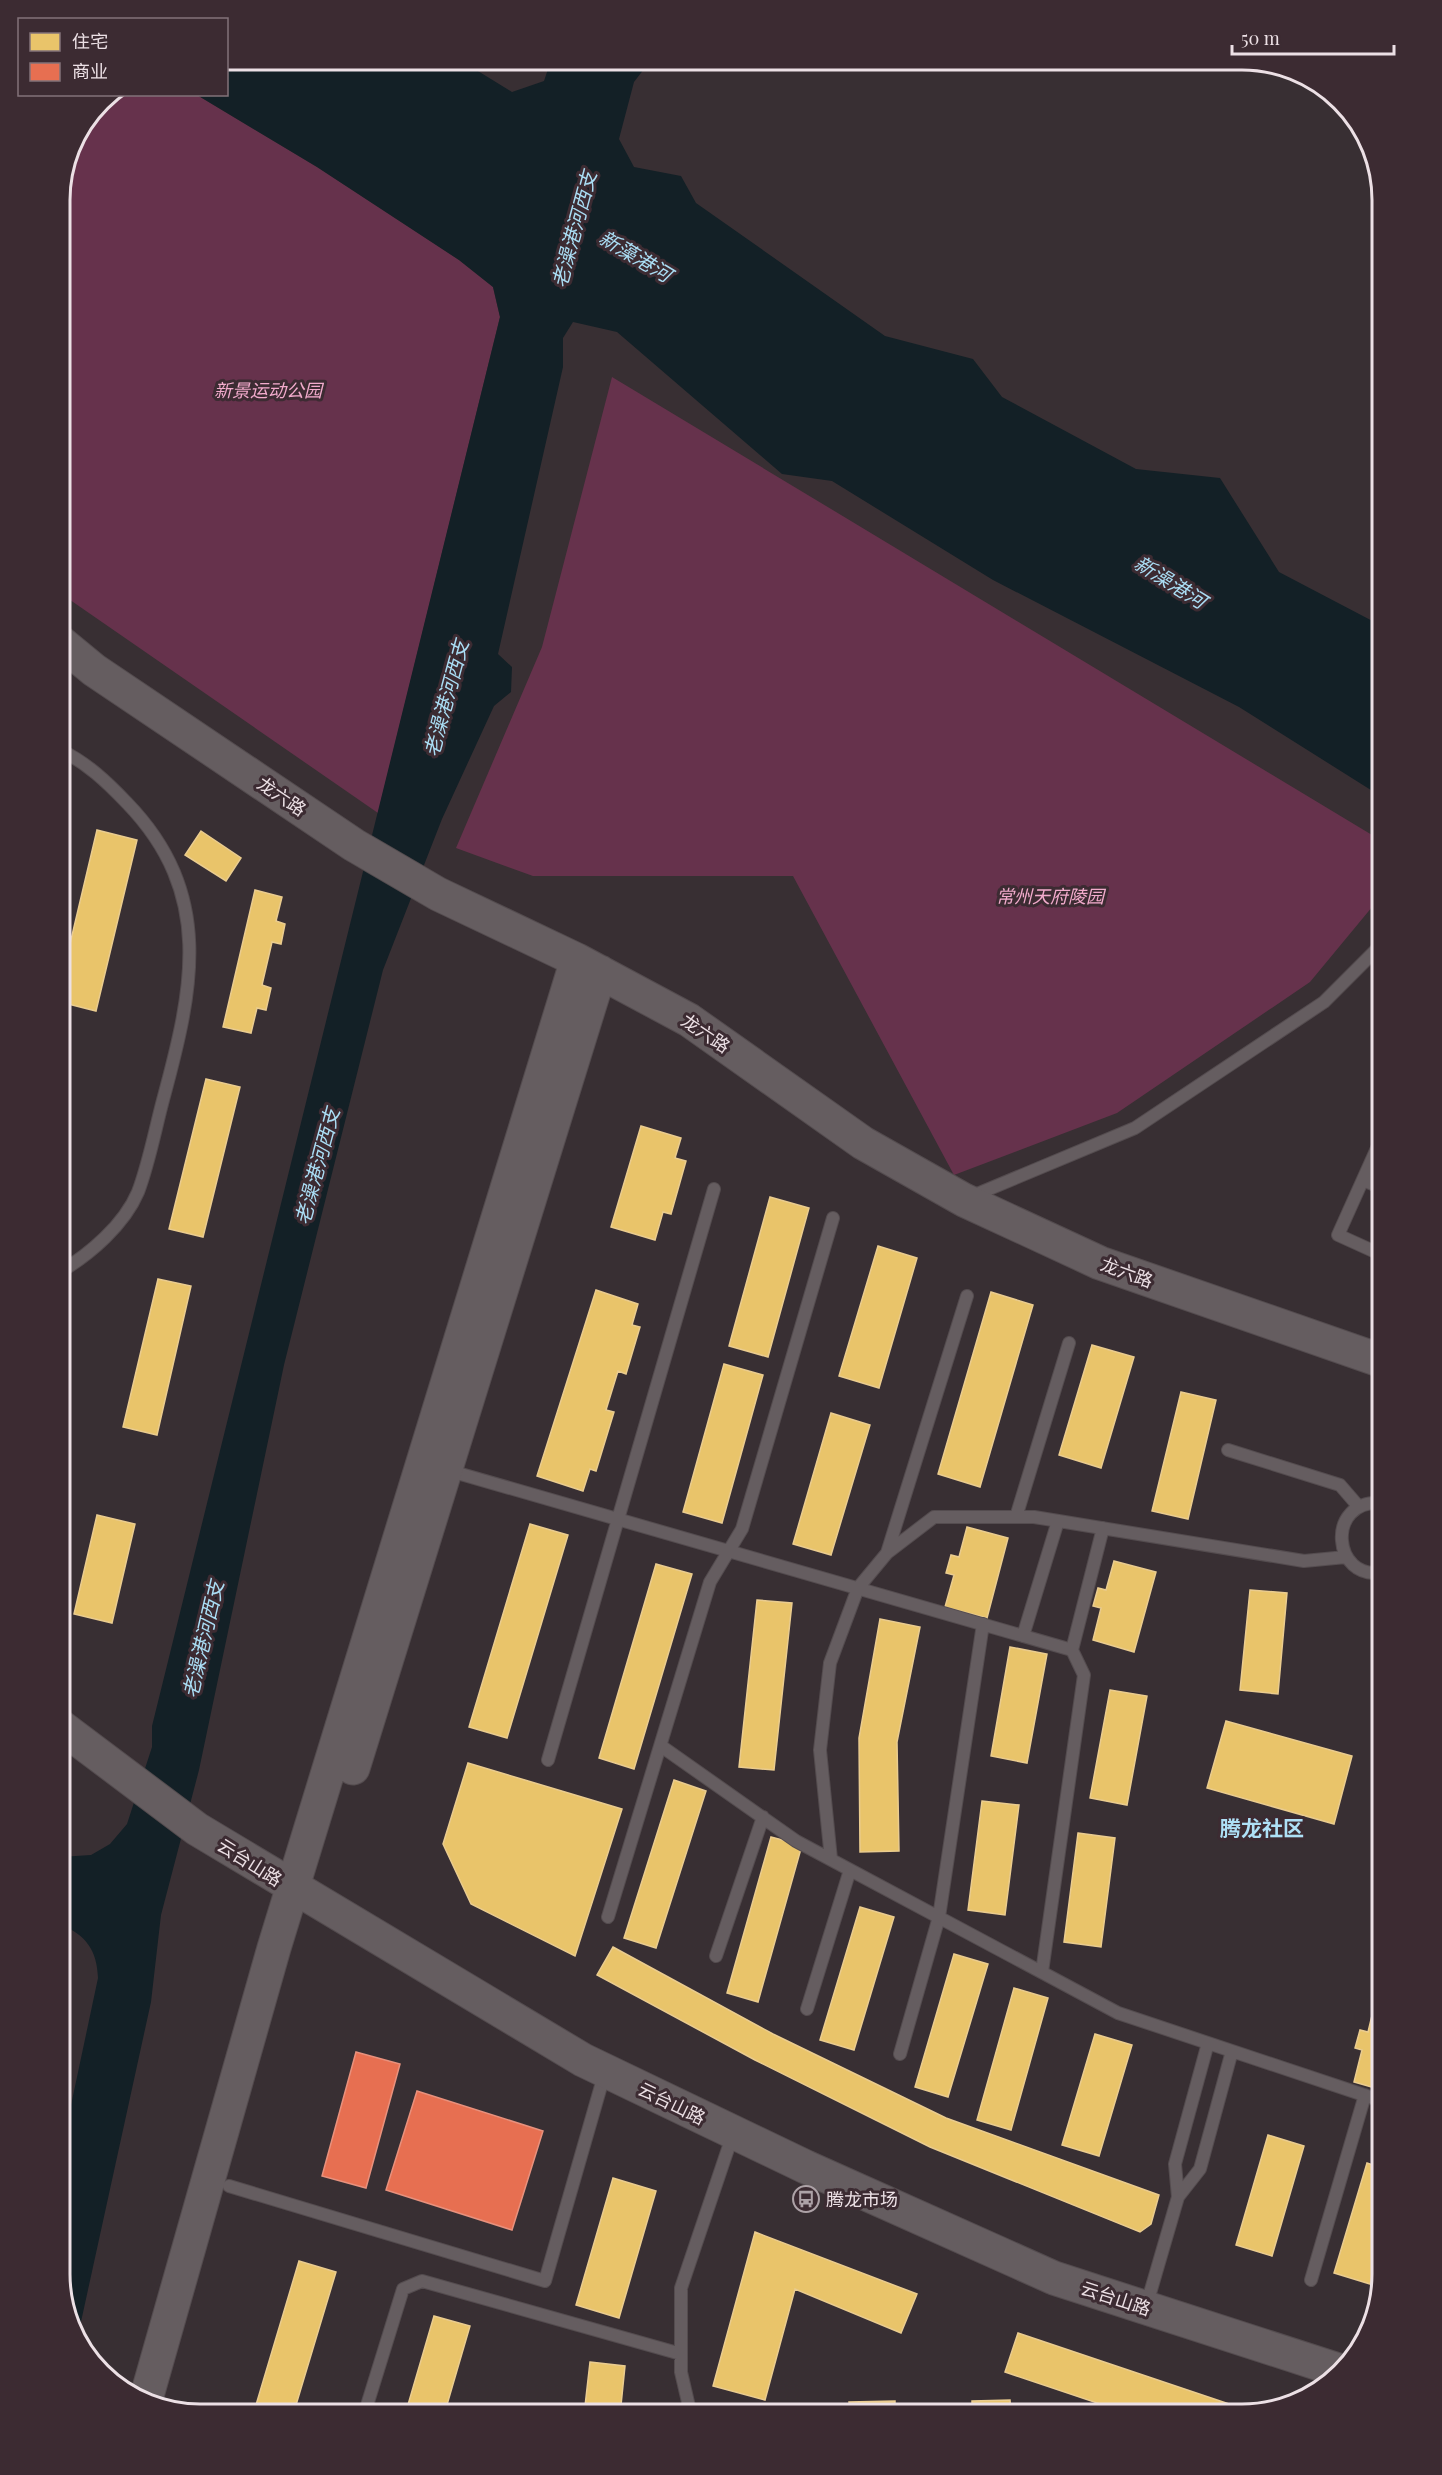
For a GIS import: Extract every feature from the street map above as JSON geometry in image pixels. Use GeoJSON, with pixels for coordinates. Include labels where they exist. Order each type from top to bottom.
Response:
{"type":"FeatureCollection","features":[{"type":"Feature","properties":{"kind":"street","name":"龙六路"},"geometry":{"type":"LineString","coordinates":[[71,651],[94,670],[354,845],[438,894],[589,966],[689,1020],[863,1143],[964,1200],[1100,1263],[1372,1358]]}},
{"type":"Feature","properties":{"kind":"street"},"geometry":{"type":"LineString","coordinates":[[167,2400],[228,2186],[302,1894],[446,1470],[589,966]]}},
{"type":"Feature","properties":{"kind":"street"},"geometry":{"type":"LineString","coordinates":[[148,2393],[589,966]]}},
{"type":"Feature","properties":{"kind":"street","name":"云台山路"},"geometry":{"type":"LineString","coordinates":[[70,1734],[197,1829],[302,1894],[606,2071],[1054,2278],[1331,2368]]}},
{"type":"Feature","properties":{"kind":"lane"},"geometry":{"type":"LineString","coordinates":[[70,1266],[80,1260],[113,1229],[137,1193],[180,1038],[191,959],[185,904],[175,873],[150,827],[78,758],[71,755]]}},
{"type":"Feature","properties":{"kind":"lane"},"geometry":{"type":"LineString","coordinates":[[964,1200],[1135,1128],[1324,1002],[1372,954]]}},
{"type":"Feature","properties":{"kind":"lane"},"geometry":{"type":"LineString","coordinates":[[1372,1160],[1338,1235],[1372,1250]]}},
{"type":"Feature","properties":{"kind":"lane"},"geometry":{"type":"LineString","coordinates":[[1363,1180],[1372,1184]]}},
{"type":"Feature","properties":{"kind":"lane"},"geometry":{"type":"LineString","coordinates":[[548,1760],[714,1189]]}},
{"type":"Feature","properties":{"kind":"lane"},"geometry":{"type":"LineString","coordinates":[[608,1917],[711,1582],[742,1529],[833,1218]]}},
{"type":"Feature","properties":{"kind":"lane"},"geometry":{"type":"LineString","coordinates":[[886,1552],[967,1296]]}},
{"type":"Feature","properties":{"kind":"lane"},"geometry":{"type":"LineString","coordinates":[[1016,1517],[1069,1343]]}},
{"type":"Feature","properties":{"kind":"lane"},"geometry":{"type":"LineString","coordinates":[[1228,1450],[1340,1485],[1359,1506]]}},
{"type":"Feature","properties":{"kind":"lane"},"geometry":{"type":"LineString","coordinates":[[446,1470],[1072,1650]]}},
{"type":"Feature","properties":{"kind":"lane"},"geometry":{"type":"LineString","coordinates":[[1372,1503],[1359,1506],[1350,1513],[1341,1534],[1341,1546],[1346,1557],[1355,1566],[1372,1571]]}},
{"type":"Feature","properties":{"kind":"lane"},"geometry":{"type":"LineString","coordinates":[[831,1859],[820,1750],[830,1663],[858,1588],[886,1552],[934,1517],[1016,1517],[1058,1521],[1304,1561],[1346,1557]]}},
{"type":"Feature","properties":{"kind":"lane"},"geometry":{"type":"LineString","coordinates":[[1023,1636],[1058,1521]]}},
{"type":"Feature","properties":{"kind":"lane"},"geometry":{"type":"LineString","coordinates":[[1042,1972],[1084,1675],[1072,1650],[1103,1528]]}},
{"type":"Feature","properties":{"kind":"lane"},"geometry":{"type":"LineString","coordinates":[[900,2054],[939,1917],[983,1624]]}},
{"type":"Feature","properties":{"kind":"lane"},"geometry":{"type":"LineString","coordinates":[[661,1746],[796,1841],[1118,2013],[1372,2097]]}},
{"type":"Feature","properties":{"kind":"lane"},"geometry":{"type":"LineString","coordinates":[[716,1956],[763,1817]]}},
{"type":"Feature","properties":{"kind":"lane"},"geometry":{"type":"LineString","coordinates":[[807,2009],[850,1870]]}},
{"type":"Feature","properties":{"kind":"lane"},"geometry":{"type":"LineString","coordinates":[[1146,2308],[1178,2197],[1175,2164],[1208,2043]]}},
{"type":"Feature","properties":{"kind":"lane"},"geometry":{"type":"LineString","coordinates":[[1178,2197],[1200,2169],[1232,2051]]}},
{"type":"Feature","properties":{"kind":"lane"},"geometry":{"type":"LineString","coordinates":[[228,2186],[545,2281],[606,2071]]}},
{"type":"Feature","properties":{"kind":"lane"},"geometry":{"type":"LineString","coordinates":[[1311,2280],[1365,2095]]}},
{"type":"Feature","properties":{"kind":"lane"},"geometry":{"type":"LineString","coordinates":[[688,2404],[681,2372],[681,2288],[734,2132]]}},
{"type":"Feature","properties":{"kind":"lane"},"geometry":{"type":"LineString","coordinates":[[367,2404],[403,2289],[422,2280],[681,2354]]}},
{"type":"Feature","properties":{"kind":"green space","name":"新景运动公园"},"geometry":{"type":"Polygon","coordinates":[[[122,96],[199,96],[317,167],[459,260],[493,287],[500,317],[378,813],[71,600],[71,192],[77,159],[92,128],[122,96]]]}},
{"type":"Feature","properties":{"kind":"green space","name":"常州天府陵园"},"geometry":{"type":"Polygon","coordinates":[[[612,377],[1372,835],[1372,907],[1310,982],[1117,1113],[954,1175],[793,876],[533,876],[456,848],[542,647],[612,377]]]}},
{"type":"Feature","properties":{"kind":"water"},"geometry":{"type":"Polygon","coordinates":[[[228,71],[478,71],[512,92],[544,81],[547,71],[642,71],[634,82],[619,139],[634,167],[681,176],[696,203],[885,336],[973,359],[1002,397],[1136,469],[1220,478],[1279,572],[1372,621],[1372,791],[1239,707],[993,580],[832,481],[782,474],[617,332],[573,322],[563,338],[563,367],[498,654],[512,667],[511,692],[494,706],[442,819],[383,970],[284,1365],[199,1770],[161,1915],[151,2002],[80,2325],[75,2308],[70,2274],[70,2110],[98,1978],[92,1952],[83,1939],[70,1929],[70,1856],[91,1855],[110,1844],[127,1824],[152,1747],[152,1726],[500,317],[493,287],[459,260],[317,167],[199,96],[228,96],[228,71]]]}},
{"type":"Feature","properties":{"kind":"building: 住宅"},"geometry":{"type":"Polygon","coordinates":[[[97,830],[137,840],[96,1011],[71,1005],[71,941],[97,830]]]}},
{"type":"Feature","properties":{"kind":"building: 住宅"},"geometry":{"type":"Polygon","coordinates":[[[201,831],[241,858],[226,881],[185,855],[201,831]]]}},
{"type":"Feature","properties":{"kind":"building: 住宅"},"geometry":{"type":"Polygon","coordinates":[[[255,890],[282,897],[276,921],[285,924],[281,944],[272,942],[262,985],[271,988],[266,1010],[257,1008],[251,1033],[223,1027],[255,890]]]}},
{"type":"Feature","properties":{"kind":"building: 住宅"},"geometry":{"type":"Polygon","coordinates":[[[206,1079],[240,1087],[203,1237],[169,1229],[206,1079]]]}},
{"type":"Feature","properties":{"kind":"building: 住宅"},"geometry":{"type":"Polygon","coordinates":[[[641,1126],[681,1138],[675,1158],[686,1161],[671,1214],[663,1212],[655,1240],[611,1227],[641,1126]]]}},
{"type":"Feature","properties":{"kind":"building: 住宅"},"geometry":{"type":"Polygon","coordinates":[[[770,1197],[809,1208],[768,1357],[729,1346],[770,1197]]]}},
{"type":"Feature","properties":{"kind":"building: 住宅"},"geometry":{"type":"Polygon","coordinates":[[[878,1246],[917,1258],[879,1388],[839,1376],[878,1246]]]}},
{"type":"Feature","properties":{"kind":"building: 住宅"},"geometry":{"type":"Polygon","coordinates":[[[158,1279],[191,1286],[157,1435],[123,1427],[158,1279]]]}},
{"type":"Feature","properties":{"kind":"building: 住宅"},"geometry":{"type":"Polygon","coordinates":[[[596,1290],[638,1304],[632,1325],[640,1327],[626,1374],[618,1371],[606,1410],[614,1412],[596,1471],[590,1469],[583,1491],[537,1476],[596,1290]]]}},
{"type":"Feature","properties":{"kind":"building: 住宅"},"geometry":{"type":"Polygon","coordinates":[[[991,1292],[1033,1305],[980,1487],[938,1474],[991,1292]]]}},
{"type":"Feature","properties":{"kind":"building: 住宅"},"geometry":{"type":"Polygon","coordinates":[[[1092,1345],[1134,1357],[1101,1468],[1059,1455],[1092,1345]]]}},
{"type":"Feature","properties":{"kind":"building: 住宅"},"geometry":{"type":"Polygon","coordinates":[[[724,1364],[763,1375],[722,1523],[683,1512],[724,1364]]]}},
{"type":"Feature","properties":{"kind":"building: 住宅"},"geometry":{"type":"Polygon","coordinates":[[[1181,1392],[1216,1400],[1188,1519],[1152,1511],[1181,1392]]]}},
{"type":"Feature","properties":{"kind":"building: 住宅"},"geometry":{"type":"Polygon","coordinates":[[[831,1413],[870,1425],[831,1555],[793,1544],[831,1413]]]}},
{"type":"Feature","properties":{"kind":"building: 住宅"},"geometry":{"type":"Polygon","coordinates":[[[97,1515],[135,1524],[112,1623],[74,1614],[97,1515]]]}},
{"type":"Feature","properties":{"kind":"building: 住宅"},"geometry":{"type":"Polygon","coordinates":[[[530,1524],[568,1535],[507,1738],[469,1727],[530,1524]]]}},
{"type":"Feature","properties":{"kind":"building: 住宅"},"geometry":{"type":"Polygon","coordinates":[[[967,1527],[1008,1538],[987,1618],[945,1607],[954,1575],[946,1573],[951,1555],[959,1557],[967,1527]]]}},
{"type":"Feature","properties":{"kind":"building: 住宅"},"geometry":{"type":"Polygon","coordinates":[[[1114,1561],[1156,1572],[1134,1652],[1093,1640],[1101,1608],[1093,1606],[1098,1588],[1106,1590],[1114,1561]]]}},
{"type":"Feature","properties":{"kind":"building: 住宅"},"geometry":{"type":"Polygon","coordinates":[[[656,1564],[692,1574],[634,1769],[599,1758],[656,1564]]]}},
{"type":"Feature","properties":{"kind":"building: 住宅"},"geometry":{"type":"Polygon","coordinates":[[[1250,1590],[1287,1593],[1278,1694],[1240,1690],[1250,1590]]]}},
{"type":"Feature","properties":{"kind":"building: 住宅"},"geometry":{"type":"Polygon","coordinates":[[[757,1600],[792,1603],[774,1770],[739,1767],[757,1600]]]}},
{"type":"Feature","properties":{"kind":"building: 住宅"},"geometry":{"type":"Polygon","coordinates":[[[880,1619],[920,1627],[897,1742],[899,1851],[860,1852],[859,1738],[880,1619]]]}},
{"type":"Feature","properties":{"kind":"building: 住宅"},"geometry":{"type":"Polygon","coordinates":[[[1010,1647],[1047,1654],[1027,1763],[991,1756],[1010,1647]]]}},
{"type":"Feature","properties":{"kind":"building: 住宅"},"geometry":{"type":"Polygon","coordinates":[[[1110,1690],[1147,1696],[1127,1805],[1090,1798],[1110,1690]]]}},
{"type":"Feature","properties":{"kind":"building: 住宅"},"geometry":{"type":"Polygon","coordinates":[[[1226,1721],[1352,1756],[1334,1824],[1207,1788],[1226,1721]]]}},
{"type":"Feature","properties":{"kind":"building: 住宅"},"geometry":{"type":"Polygon","coordinates":[[[468,1763],[622,1809],[575,1956],[471,1904],[443,1844],[468,1763]]]}},
{"type":"Feature","properties":{"kind":"building: 住宅"},"geometry":{"type":"Polygon","coordinates":[[[674,1780],[706,1791],[656,1948],[624,1938],[674,1780]]]}},
{"type":"Feature","properties":{"kind":"building: 住宅"},"geometry":{"type":"Polygon","coordinates":[[[982,1801],[1019,1805],[1005,1915],[968,1910],[982,1801]]]}},
{"type":"Feature","properties":{"kind":"building: 住宅"},"geometry":{"type":"Polygon","coordinates":[[[1078,1833],[1115,1838],[1101,1947],[1064,1942],[1078,1833]]]}},
{"type":"Feature","properties":{"kind":"building: 住宅"},"geometry":{"type":"Polygon","coordinates":[[[771,1837],[802,1845],[758,2002],[727,1993],[771,1837]]]}},
{"type":"Feature","properties":{"kind":"building: 住宅"},"geometry":{"type":"Polygon","coordinates":[[[860,1907],[894,1917],[854,2050],[820,2040],[860,1907]]]}},
{"type":"Feature","properties":{"kind":"building: 住宅"},"geometry":{"type":"Polygon","coordinates":[[[613,1947],[773,2034],[946,2118],[1159,2195],[1151,2224],[1140,2232],[930,2147],[755,2060],[597,1975],[613,1947]]]}},
{"type":"Feature","properties":{"kind":"building: 住宅"},"geometry":{"type":"Polygon","coordinates":[[[954,1954],[988,1964],[948,2097],[915,2087],[954,1954]]]}},
{"type":"Feature","properties":{"kind":"building: 住宅"},"geometry":{"type":"Polygon","coordinates":[[[1014,1988],[1048,1998],[1011,2130],[977,2120],[1014,1988]]]}},
{"type":"Feature","properties":{"kind":"building: 住宅"},"geometry":{"type":"Polygon","coordinates":[[[1372,2015],[1372,2087],[1354,2082],[1362,2050],[1355,2048],[1360,2030],[1368,2032],[1372,2015]]]}},
{"type":"Feature","properties":{"kind":"building: 住宅"},"geometry":{"type":"Polygon","coordinates":[[[1095,2034],[1132,2045],[1099,2156],[1062,2145],[1095,2034]]]}},
{"type":"Feature","properties":{"kind":"building: 住宅"},"geometry":{"type":"Polygon","coordinates":[[[1268,2135],[1304,2146],[1272,2256],[1236,2245],[1268,2135]]]}},
{"type":"Feature","properties":{"kind":"building: 住宅"},"geometry":{"type":"Polygon","coordinates":[[[1367,2163],[1372,2165],[1372,2274],[1370,2284],[1334,2273],[1367,2163]]]}},
{"type":"Feature","properties":{"kind":"building: 住宅"},"geometry":{"type":"Polygon","coordinates":[[[613,2178],[656,2191],[619,2318],[576,2305],[613,2178]]]}},
{"type":"Feature","properties":{"kind":"building: 住宅"},"geometry":{"type":"Polygon","coordinates":[[[755,2232],[917,2294],[901,2333],[795,2289],[765,2400],[713,2386],[755,2232]]]}},
{"type":"Feature","properties":{"kind":"building: 住宅"},"geometry":{"type":"Polygon","coordinates":[[[299,2261],[336,2272],[296,2404],[256,2404],[299,2261]]]}},
{"type":"Feature","properties":{"kind":"building: 住宅"},"geometry":{"type":"Polygon","coordinates":[[[434,2316],[470,2326],[447,2404],[408,2404],[434,2316]]]}},
{"type":"Feature","properties":{"kind":"building: 住宅"},"geometry":{"type":"Polygon","coordinates":[[[1018,2333],[1229,2404],[1100,2404],[1005,2372],[1018,2333]]]}},
{"type":"Feature","properties":{"kind":"building: 住宅"},"geometry":{"type":"Polygon","coordinates":[[[590,2362],[625,2366],[621,2404],[585,2404],[590,2362]]]}},
{"type":"Feature","properties":{"kind":"building: 住宅"},"geometry":{"type":"Polygon","coordinates":[[[1010,2400],[1010,2404],[972,2404],[972,2401],[1010,2400]]]}},
{"type":"Feature","properties":{"kind":"building: 住宅"},"geometry":{"type":"Polygon","coordinates":[[[895,2401],[895,2404],[849,2404],[849,2402],[895,2401]]]}},
{"type":"Feature","properties":{"kind":"building: 商业"},"geometry":{"type":"Polygon","coordinates":[[[356,2052],[400,2064],[366,2188],[322,2176],[356,2052]]]}},
{"type":"Feature","properties":{"kind":"building: 商业"},"geometry":{"type":"Polygon","coordinates":[[[417,2091],[543,2131],[512,2230],[386,2190],[417,2091]]]}},
{"type":"Feature","properties":{"kind":"place","name":"腾龙市场"},"geometry":{"type":"Point","coordinates":[806,2199]}},
{"type":"Feature","properties":{"kind":"district","name":"腾龙社区"},"geometry":{"type":"Point","coordinates":[1262,1827]}},
{"type":"Feature","properties":{"kind":"water label","name":"老澡港河西支"},"geometry":{"type":"Point","coordinates":[573,229]}},
{"type":"Feature","properties":{"kind":"water label","name":"新藻港河"},"geometry":{"type":"Point","coordinates":[636,255]}},
{"type":"Feature","properties":{"kind":"water label","name":"新澡港河"},"geometry":{"type":"Point","coordinates":[1171,581]}},
{"type":"Feature","properties":{"kind":"water label","name":"老澡港河西支"},"geometry":{"type":"Point","coordinates":[445,698]}},
{"type":"Feature","properties":{"kind":"water label","name":"老澡港河西支"},"geometry":{"type":"Point","coordinates":[316,1166]}},
{"type":"Feature","properties":{"kind":"water label","name":"老澡港河西支"},"geometry":{"type":"Point","coordinates":[202,1639]}}]}
